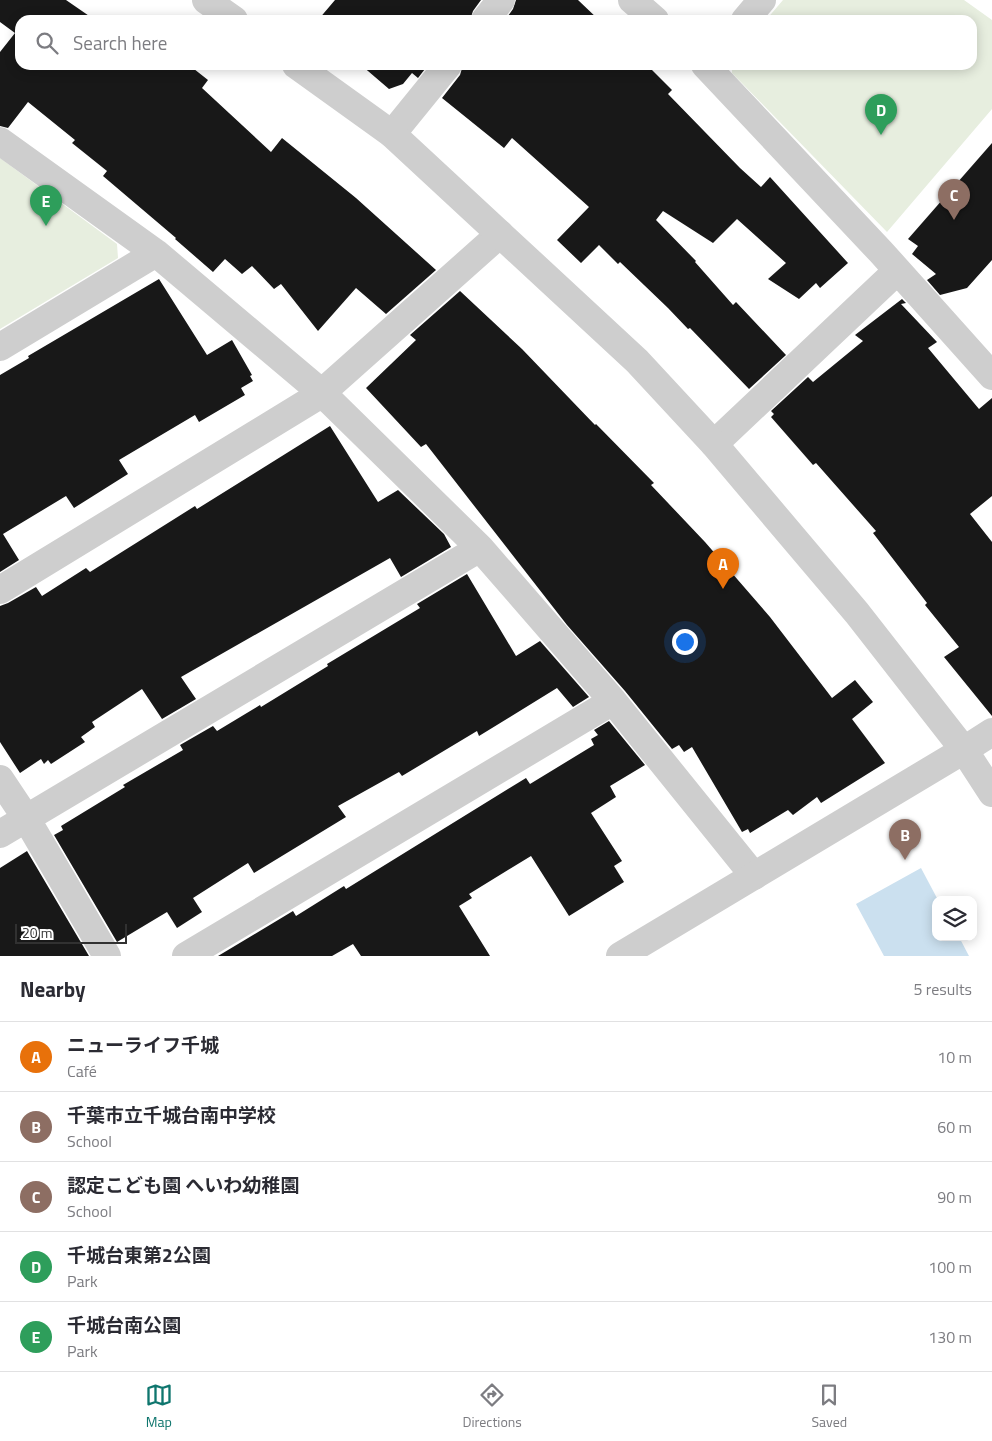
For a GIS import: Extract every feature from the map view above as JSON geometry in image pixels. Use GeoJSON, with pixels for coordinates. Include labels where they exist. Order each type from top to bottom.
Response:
{"type":"FeatureCollection","features":[{"type":"Feature","properties":{"kind":"street"},"geometry":{"type":"LineString","coordinates":[[206,0],[227,15]]}},
{"type":"Feature","properties":{"kind":"street"},"geometry":{"type":"LineString","coordinates":[[489,15],[501,0]]}},
{"type":"Feature","properties":{"kind":"street"},"geometry":{"type":"LineString","coordinates":[[632,0],[649,15]]}},
{"type":"Feature","properties":{"kind":"street"},"geometry":{"type":"LineString","coordinates":[[749,15],[762,0]]}},
{"type":"Feature","properties":{"kind":"street"},"geometry":{"type":"LineString","coordinates":[[303,70],[392,134],[638,361],[714,444],[857,613],[964,750],[992,793]]}},
{"type":"Feature","properties":{"kind":"street"},"geometry":{"type":"LineString","coordinates":[[392,134],[444,70]]}},
{"type":"Feature","properties":{"kind":"street"},"geometry":{"type":"LineString","coordinates":[[711,70],[992,376]]}},
{"type":"Feature","properties":{"kind":"street"},"geometry":{"type":"LineString","coordinates":[[0,141],[156,253],[322,393],[480,548],[613,701],[754,876]]}},
{"type":"Feature","properties":{"kind":"street"},"geometry":{"type":"LineString","coordinates":[[0,590],[322,393],[500,234]]}},
{"type":"Feature","properties":{"kind":"street"},"geometry":{"type":"LineString","coordinates":[[0,347],[156,253]]}},
{"type":"Feature","properties":{"kind":"street"},"geometry":{"type":"LineString","coordinates":[[714,444],[897,271]]}},
{"type":"Feature","properties":{"kind":"street"},"geometry":{"type":"LineString","coordinates":[[0,834],[480,548]]}},
{"type":"Feature","properties":{"kind":"street"},"geometry":{"type":"LineString","coordinates":[[186,956],[613,701]]}},
{"type":"Feature","properties":{"kind":"street"},"geometry":{"type":"LineString","coordinates":[[620,956],[992,732]]}},
{"type":"Feature","properties":{"kind":"street"},"geometry":{"type":"LineString","coordinates":[[0,779],[26,818],[107,956]]}},
{"type":"Feature","properties":{"kind":"green space"},"geometry":{"type":"Polygon","coordinates":[[[783,0],[964,0],[992,20],[992,109],[887,232],[732,73],[732,70],[977,70],[977,15],[770,15],[783,0]]]}},
{"type":"Feature","properties":{"kind":"green space"},"geometry":{"type":"Polygon","coordinates":[[[0,158],[117,244],[118,258],[0,329],[0,158]]]}},
{"type":"Feature","properties":{"kind":"water"},"geometry":{"type":"Polygon","coordinates":[[[921,868],[936,896],[932,896],[932,941],[961,941],[969,956],[884,956],[856,904],[921,868]]]}},
{"type":"Feature","properties":{"kind":"building"},"geometry":{"type":"Polygon","coordinates":[[[0,0],[66,0],[88,15],[15,15],[15,33],[0,22],[0,0]]]}},
{"type":"Feature","properties":{"kind":"building"},"geometry":{"type":"Polygon","coordinates":[[[335,0],[481,0],[472,15],[322,15],[335,0]]]}},
{"type":"Feature","properties":{"kind":"building"},"geometry":{"type":"Polygon","coordinates":[[[516,0],[578,0],[594,15],[509,15],[516,0]]]}},
{"type":"Feature","properties":{"kind":"building"},"geometry":{"type":"Polygon","coordinates":[[[15,33],[15,70],[195,70],[208,80],[202,88],[271,152],[282,138],[356,198],[436,270],[386,314],[356,288],[318,331],[281,284],[274,289],[252,266],[242,274],[225,259],[213,272],[103,176],[107,171],[72,143],[75,140],[28,102],[8,128],[0,126],[0,52],[15,33]]]}},
{"type":"Feature","properties":{"kind":"building"},"geometry":{"type":"Polygon","coordinates":[[[367,70],[424,70],[418,78],[412,73],[403,84],[389,89],[367,70]]]}},
{"type":"Feature","properties":{"kind":"building"},"geometry":{"type":"Polygon","coordinates":[[[462,70],[652,70],[672,90],[668,94],[740,168],[761,187],[770,177],[848,263],[820,288],[816,283],[799,299],[768,279],[786,263],[737,219],[713,243],[663,211],[656,220],[696,261],[733,305],[736,302],[786,355],[749,389],[690,328],[688,329],[620,262],[618,264],[599,245],[581,263],[557,240],[589,207],[512,138],[504,148],[442,98],[460,75],[462,70]]]}},
{"type":"Feature","properties":{"kind":"building"},"geometry":{"type":"Polygon","coordinates":[[[992,143],[992,260],[967,288],[940,295],[927,280],[936,274],[912,254],[918,246],[908,239],[992,143]]]}},
{"type":"Feature","properties":{"kind":"building"},"geometry":{"type":"Polygon","coordinates":[[[159,279],[207,355],[232,340],[252,375],[250,376],[253,381],[241,388],[245,395],[199,422],[195,415],[119,460],[128,474],[74,508],[66,496],[3,534],[19,560],[0,572],[0,375],[29,358],[28,356],[159,279]]]}},
{"type":"Feature","properties":{"kind":"building"},"geometry":{"type":"Polygon","coordinates":[[[460,291],[522,349],[654,483],[651,485],[705,542],[770,617],[832,698],[855,680],[873,702],[852,719],[885,763],[821,803],[817,797],[793,815],[788,810],[750,833],[748,829],[742,832],[692,747],[684,752],[679,745],[672,749],[625,691],[567,625],[426,444],[421,447],[366,388],[416,340],[410,335],[460,291]]]}},
{"type":"Feature","properties":{"kind":"building"},"geometry":{"type":"Polygon","coordinates":[[[902,299],[906,303],[901,304],[937,342],[928,348],[979,409],[992,398],[992,496],[970,514],[992,542],[992,716],[944,657],[959,647],[925,605],[927,603],[873,533],[876,531],[816,463],[813,465],[771,417],[774,414],[771,411],[808,377],[813,382],[863,341],[855,335],[902,299]]]}},
{"type":"Feature","properties":{"kind":"building"},"geometry":{"type":"Polygon","coordinates":[[[330,426],[378,502],[398,490],[444,534],[451,547],[401,577],[390,558],[181,677],[196,699],[162,719],[142,689],[92,722],[95,727],[81,737],[85,742],[51,764],[48,760],[44,764],[41,759],[20,773],[0,742],[0,606],[36,587],[42,596],[86,568],[90,572],[195,506],[197,509],[330,426]]]}},
{"type":"Feature","properties":{"kind":"building"},"geometry":{"type":"Polygon","coordinates":[[[467,574],[516,656],[540,641],[589,697],[573,707],[557,688],[479,736],[477,731],[402,776],[399,772],[338,806],[346,817],[254,873],[248,863],[193,898],[202,912],[177,928],[167,912],[117,942],[54,835],[63,830],[61,826],[125,787],[123,785],[183,750],[180,745],[213,726],[217,731],[260,705],[261,707],[328,666],[327,664],[420,608],[417,604],[467,574]]]}},
{"type":"Feature","properties":{"kind":"building"},"geometry":{"type":"Polygon","coordinates":[[[609,721],[645,765],[610,786],[616,797],[591,813],[622,861],[614,866],[624,882],[569,916],[531,856],[469,894],[472,898],[459,906],[490,956],[361,956],[353,944],[332,956],[218,956],[293,911],[296,916],[344,886],[346,889],[526,778],[530,784],[594,745],[591,739],[598,735],[594,730],[609,721]]]}},
{"type":"Feature","properties":{"kind":"building"},"geometry":{"type":"Polygon","coordinates":[[[27,851],[89,956],[0,956],[0,868],[27,851]]]}},
{"type":"Feature","properties":{"kind":"place","name":"千城台東第2公園"},"geometry":{"type":"Point","coordinates":[881,135]}},
{"type":"Feature","properties":{"kind":"place","name":"認定こども園 へいわ幼稚園"},"geometry":{"type":"Point","coordinates":[954,220]}},
{"type":"Feature","properties":{"kind":"place","name":"千城台南公園"},"geometry":{"type":"Point","coordinates":[46,226]}},
{"type":"Feature","properties":{"kind":"place","name":"ニューライフ千城"},"geometry":{"type":"Point","coordinates":[723,589]}},
{"type":"Feature","properties":{"kind":"place","name":"千葉市立千城台南中学校"},"geometry":{"type":"Point","coordinates":[905,860]}}]}
